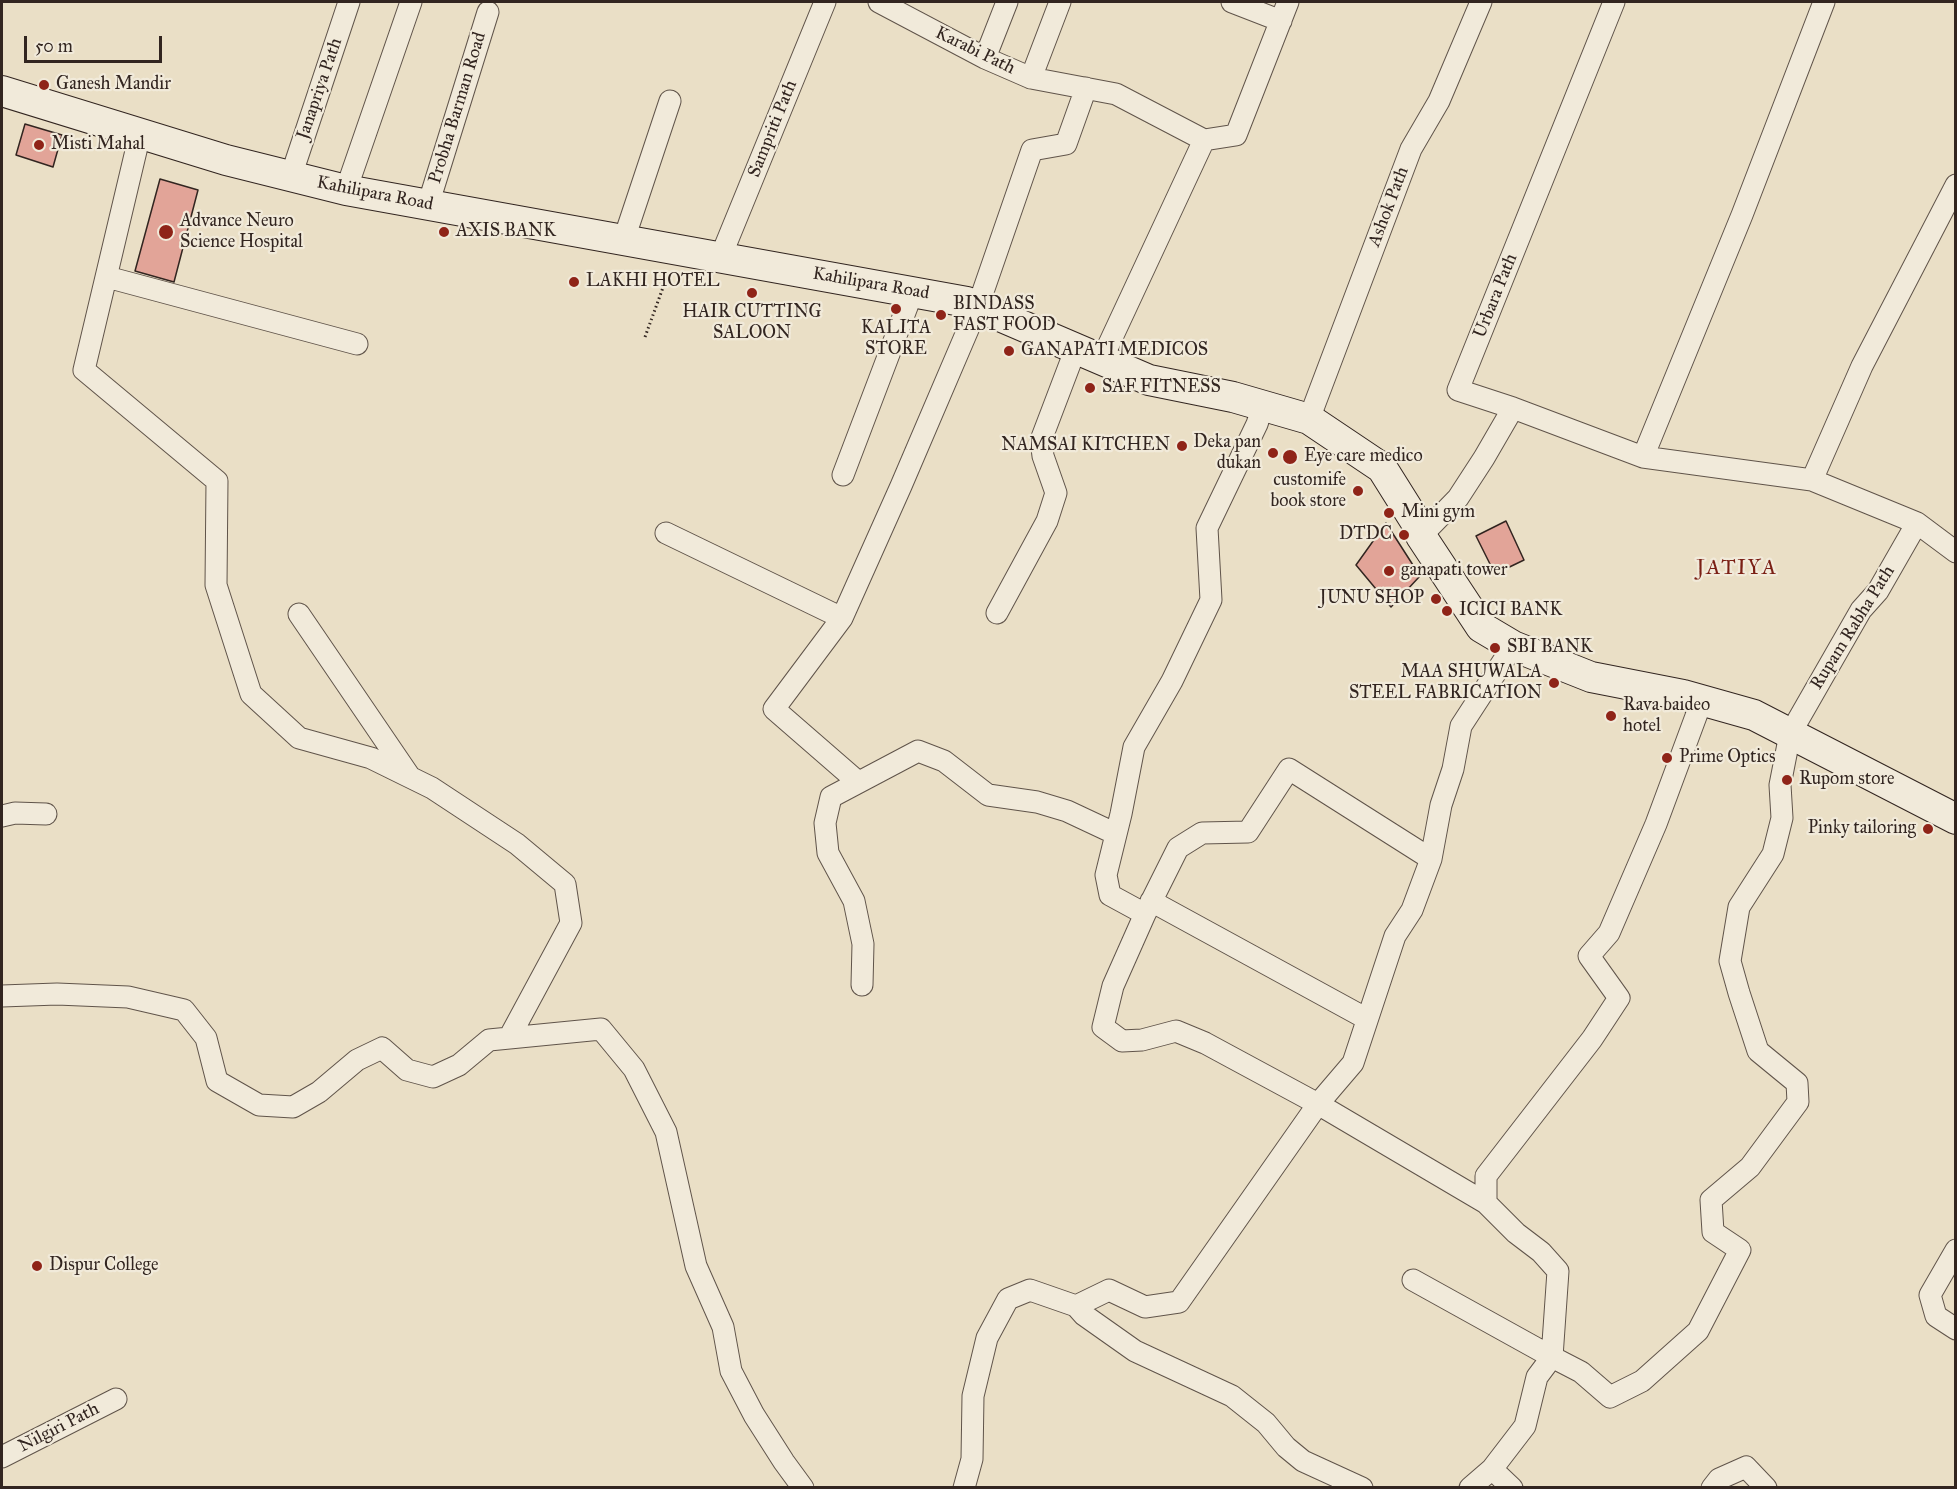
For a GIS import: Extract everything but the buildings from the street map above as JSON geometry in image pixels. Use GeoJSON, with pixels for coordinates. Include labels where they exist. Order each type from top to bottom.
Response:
{"type":"FeatureCollection","features":[{"type":"Feature","properties":{"kind":"main road","name":"Kahilipara Road"},"geometry":{"type":"LineString","coordinates":[[2,92],[226,160],[346,190],[967,302],[1149,380],[1233,398],[1309,419],[1382,468],[1419,527],[1421,536],[1480,627],[1514,646],[1591,677],[1702,700],[1754,715],[1956,819]]}},
{"type":"Feature","properties":{"kind":"street","name":"Janapriya Path"},"geometry":{"type":"LineString","coordinates":[[291,176],[349,2]]}},
{"type":"Feature","properties":{"kind":"street"},"geometry":{"type":"LineString","coordinates":[[346,190],[411,2]]}},
{"type":"Feature","properties":{"kind":"street","name":"Sampriti Path"},"geometry":{"type":"LineString","coordinates":[[721,256],[825,2]]}},
{"type":"Feature","properties":{"kind":"street","name":"Karabi Path"},"geometry":{"type":"LineString","coordinates":[[878,2],[1031,78],[1060,2]]}},
{"type":"Feature","properties":{"kind":"street"},"geometry":{"type":"LineString","coordinates":[[985,57],[1007,2]]}},
{"type":"Feature","properties":{"kind":"street"},"geometry":{"type":"LineString","coordinates":[[1232,2],[1281,21]]}},
{"type":"Feature","properties":{"kind":"street"},"geometry":{"type":"LineString","coordinates":[[1031,78],[1116,94],[1204,140],[1236,135],[1288,2]]}},
{"type":"Feature","properties":{"kind":"street","name":"Ashok Path"},"geometry":{"type":"LineString","coordinates":[[1309,419],[1411,148],[1439,101],[1481,2]]}},
{"type":"Feature","properties":{"kind":"street","name":"Urbara Path"},"geometry":{"type":"LineString","coordinates":[[1513,408],[1458,390],[1614,2]]}},
{"type":"Feature","properties":{"kind":"street"},"geometry":{"type":"LineString","coordinates":[[1643,457],[1742,214],[1824,2]]}},
{"type":"Feature","properties":{"kind":"street","name":"Probha Barman Road"},"geometry":{"type":"LineString","coordinates":[[428,205],[488,12]]}},
{"type":"Feature","properties":{"kind":"street"},"geometry":{"type":"LineString","coordinates":[[858,782],[774,709],[842,618],[902,486],[978,306],[1032,150],[1066,144],[1086,88]]}},
{"type":"Feature","properties":{"kind":"street"},"geometry":{"type":"LineString","coordinates":[[624,239],[670,101]]}},
{"type":"Feature","properties":{"kind":"street"},"geometry":{"type":"LineString","coordinates":[[141,134],[84,370],[217,481],[216,585],[251,694],[299,738],[371,758],[432,788],[517,844],[565,884],[571,923],[509,1038]]}},
{"type":"Feature","properties":{"kind":"street"},"geometry":{"type":"LineString","coordinates":[[997,613],[1047,521],[1056,493],[1043,456],[1041,440],[1204,140]]}},
{"type":"Feature","properties":{"kind":"street"},"geometry":{"type":"LineString","coordinates":[[1812,480],[1862,366],[1950,211],[1956,185]]}},
{"type":"Feature","properties":{"kind":"street"},"geometry":{"type":"LineString","coordinates":[[107,277],[357,344]]}},
{"type":"Feature","properties":{"kind":"street"},"geometry":{"type":"LineString","coordinates":[[843,476],[914,291]]}},
{"type":"Feature","properties":{"kind":"street"},"geometry":{"type":"LineString","coordinates":[[1263,406],[1257,424],[1207,528],[1211,600],[1172,681],[1134,747],[1106,875],[1110,895],[1148,908],[1367,1019]]}},
{"type":"Feature","properties":{"kind":"street"},"geometry":{"type":"LineString","coordinates":[[1421,536],[1458,498],[1513,408],[1643,457],[1812,480],[1917,524],[1956,552]]}},
{"type":"Feature","properties":{"kind":"street","name":"Rupam Rabha Path"},"geometry":{"type":"LineString","coordinates":[[1552,1357],[1581,1372],[1610,1397],[1642,1382],[1698,1330],[1740,1250],[1713,1232],[1711,1200],[1750,1167],[1798,1102],[1797,1083],[1758,1051],[1730,961],[1739,907],[1773,854],[1782,818],[1780,785],[1790,734],[1861,610],[1878,591],[1917,524]]}},
{"type":"Feature","properties":{"kind":"street"},"geometry":{"type":"LineString","coordinates":[[666,533],[842,618]]}},
{"type":"Feature","properties":{"kind":"street"},"geometry":{"type":"LineString","coordinates":[[299,614],[411,778]]}},
{"type":"Feature","properties":{"kind":"street"},"geometry":{"type":"LineString","coordinates":[[1076,1306],[1109,1290],[1145,1307],[1179,1302],[1318,1104],[1353,1063],[1395,936],[1412,910],[1431,859],[1440,805],[1453,769],[1461,726],[1514,646]]}},
{"type":"Feature","properties":{"kind":"street"},"geometry":{"type":"LineString","coordinates":[[1486,1203],[1486,1176],[1592,1039],[1619,998],[1588,956],[1609,933],[1656,824],[1702,700]]}},
{"type":"Feature","properties":{"kind":"street"},"geometry":{"type":"LineString","coordinates":[[862,985],[863,944],[854,901],[828,853],[825,823],[831,797],[918,751],[944,761],[988,795],[1037,802],[1067,811],[1116,834]]}},
{"type":"Feature","properties":{"kind":"street"},"geometry":{"type":"LineString","coordinates":[[1431,859],[1289,769],[1248,832],[1202,833],[1178,848],[1113,986],[1103,1027],[1122,1041],[1142,1040],[1176,1030],[1205,1043],[1318,1104],[1486,1203],[1516,1233],[1541,1252],[1558,1271],[1552,1357],[1537,1377],[1525,1426],[1492,1469],[1470,1488]]}},
{"type":"Feature","properties":{"kind":"street"},"geometry":{"type":"LineString","coordinates":[[2,816],[15,813],[46,814]]}},
{"type":"Feature","properties":{"kind":"street"},"geometry":{"type":"LineString","coordinates":[[2,996],[57,994],[128,997],[184,1010],[206,1038],[217,1081],[259,1105],[293,1107],[319,1092],[357,1060],[382,1048],[407,1070],[433,1077],[459,1065],[489,1040],[601,1029],[634,1069],[666,1132],[696,1266],[723,1327],[731,1371],[754,1415],[802,1488]]}},
{"type":"Feature","properties":{"kind":"street"},"geometry":{"type":"LineString","coordinates":[[1956,1250],[1930,1295],[1936,1316],[1956,1329]]}},
{"type":"Feature","properties":{"kind":"street"},"geometry":{"type":"LineString","coordinates":[[1413,1280],[1552,1357]]}},
{"type":"Feature","properties":{"kind":"street"},"geometry":{"type":"LineString","coordinates":[[964,1488],[972,1460],[973,1396],[987,1338],[1008,1299],[1030,1290],[1076,1306],[1084,1315],[1135,1351],[1232,1395],[1266,1423],[1286,1447],[1304,1461],[1346,1485]]}},
{"type":"Feature","properties":{"kind":"street","name":"Nilgiri Path"},"geometry":{"type":"LineString","coordinates":[[2,1457],[116,1398]]}},
{"type":"Feature","properties":{"kind":"street"},"geometry":{"type":"LineString","coordinates":[[1712,1488],[1719,1479],[1746,1467],[1766,1488]]}},
{"type":"Feature","properties":{"kind":"street"},"geometry":{"type":"LineString","coordinates":[[1492,1469],[1512,1488]]}},
{"type":"Feature","properties":{"kind":"path"},"geometry":{"type":"LineString","coordinates":[[645,337],[671,268]]}},
{"type":"Feature","properties":{"kind":"place","name":"Ganesh Mandir"},"geometry":{"type":"Point","coordinates":[44,85]}},
{"type":"Feature","properties":{"kind":"place","name":"Misti Mahal"},"geometry":{"type":"Point","coordinates":[39,145]}},
{"type":"Feature","properties":{"kind":"place","name":"Advance Neuro Science Hospital"},"geometry":{"type":"Point","coordinates":[166,232]}},
{"type":"Feature","properties":{"kind":"place","name":"AXIS BANK"},"geometry":{"type":"Point","coordinates":[444,232]}},
{"type":"Feature","properties":{"kind":"place","name":"LAKHI HOTEL"},"geometry":{"type":"Point","coordinates":[574,282]}},
{"type":"Feature","properties":{"kind":"place","name":"HAIR CUTTING SALOON"},"geometry":{"type":"Point","coordinates":[752,293]}},
{"type":"Feature","properties":{"kind":"place","name":"KALITA STORE"},"geometry":{"type":"Point","coordinates":[896,309]}},
{"type":"Feature","properties":{"kind":"place","name":"BINDASS FAST FOOD"},"geometry":{"type":"Point","coordinates":[941,315]}},
{"type":"Feature","properties":{"kind":"place","name":"GANAPATI MEDICOS"},"geometry":{"type":"Point","coordinates":[1009,351]}},
{"type":"Feature","properties":{"kind":"place","name":"SAF FITNESS"},"geometry":{"type":"Point","coordinates":[1090,388]}},
{"type":"Feature","properties":{"kind":"place","name":"NAMSAI KITCHEN"},"geometry":{"type":"Point","coordinates":[1182,446]}},
{"type":"Feature","properties":{"kind":"place","name":"Deka pan dukan"},"geometry":{"type":"Point","coordinates":[1273,453]}},
{"type":"Feature","properties":{"kind":"place","name":"Eye care medico"},"geometry":{"type":"Point","coordinates":[1290,457]}},
{"type":"Feature","properties":{"kind":"place","name":"customife book store"},"geometry":{"type":"Point","coordinates":[1358,491]}},
{"type":"Feature","properties":{"kind":"place","name":"Mini gym"},"geometry":{"type":"Point","coordinates":[1389,513]}},
{"type":"Feature","properties":{"kind":"place","name":"DTDC"},"geometry":{"type":"Point","coordinates":[1404,535]}},
{"type":"Feature","properties":{"kind":"place","name":"ganapati tower"},"geometry":{"type":"Point","coordinates":[1389,571]}},
{"type":"Feature","properties":{"kind":"place","name":"JUNU SHOP"},"geometry":{"type":"Point","coordinates":[1436,599]}},
{"type":"Feature","properties":{"kind":"place","name":"ICICI BANK"},"geometry":{"type":"Point","coordinates":[1447,611]}},
{"type":"Feature","properties":{"kind":"place","name":"SBI BANK"},"geometry":{"type":"Point","coordinates":[1495,648]}},
{"type":"Feature","properties":{"kind":"place","name":"MAA SHUWALA STEEL FABRICATION"},"geometry":{"type":"Point","coordinates":[1554,683]}},
{"type":"Feature","properties":{"kind":"place","name":"Rava baideo hotel"},"geometry":{"type":"Point","coordinates":[1611,716]}},
{"type":"Feature","properties":{"kind":"place","name":"Prime Optics"},"geometry":{"type":"Point","coordinates":[1667,758]}},
{"type":"Feature","properties":{"kind":"place","name":"Rupom store"},"geometry":{"type":"Point","coordinates":[1787,780]}},
{"type":"Feature","properties":{"kind":"place","name":"Pinky tailoring"},"geometry":{"type":"Point","coordinates":[1928,829]}},
{"type":"Feature","properties":{"kind":"place","name":"Dispur College"},"geometry":{"type":"Point","coordinates":[37,1266]}},
{"type":"Feature","properties":{"kind":"district","name":"JATIYA"},"geometry":{"type":"Point","coordinates":[1737,569]}}]}
